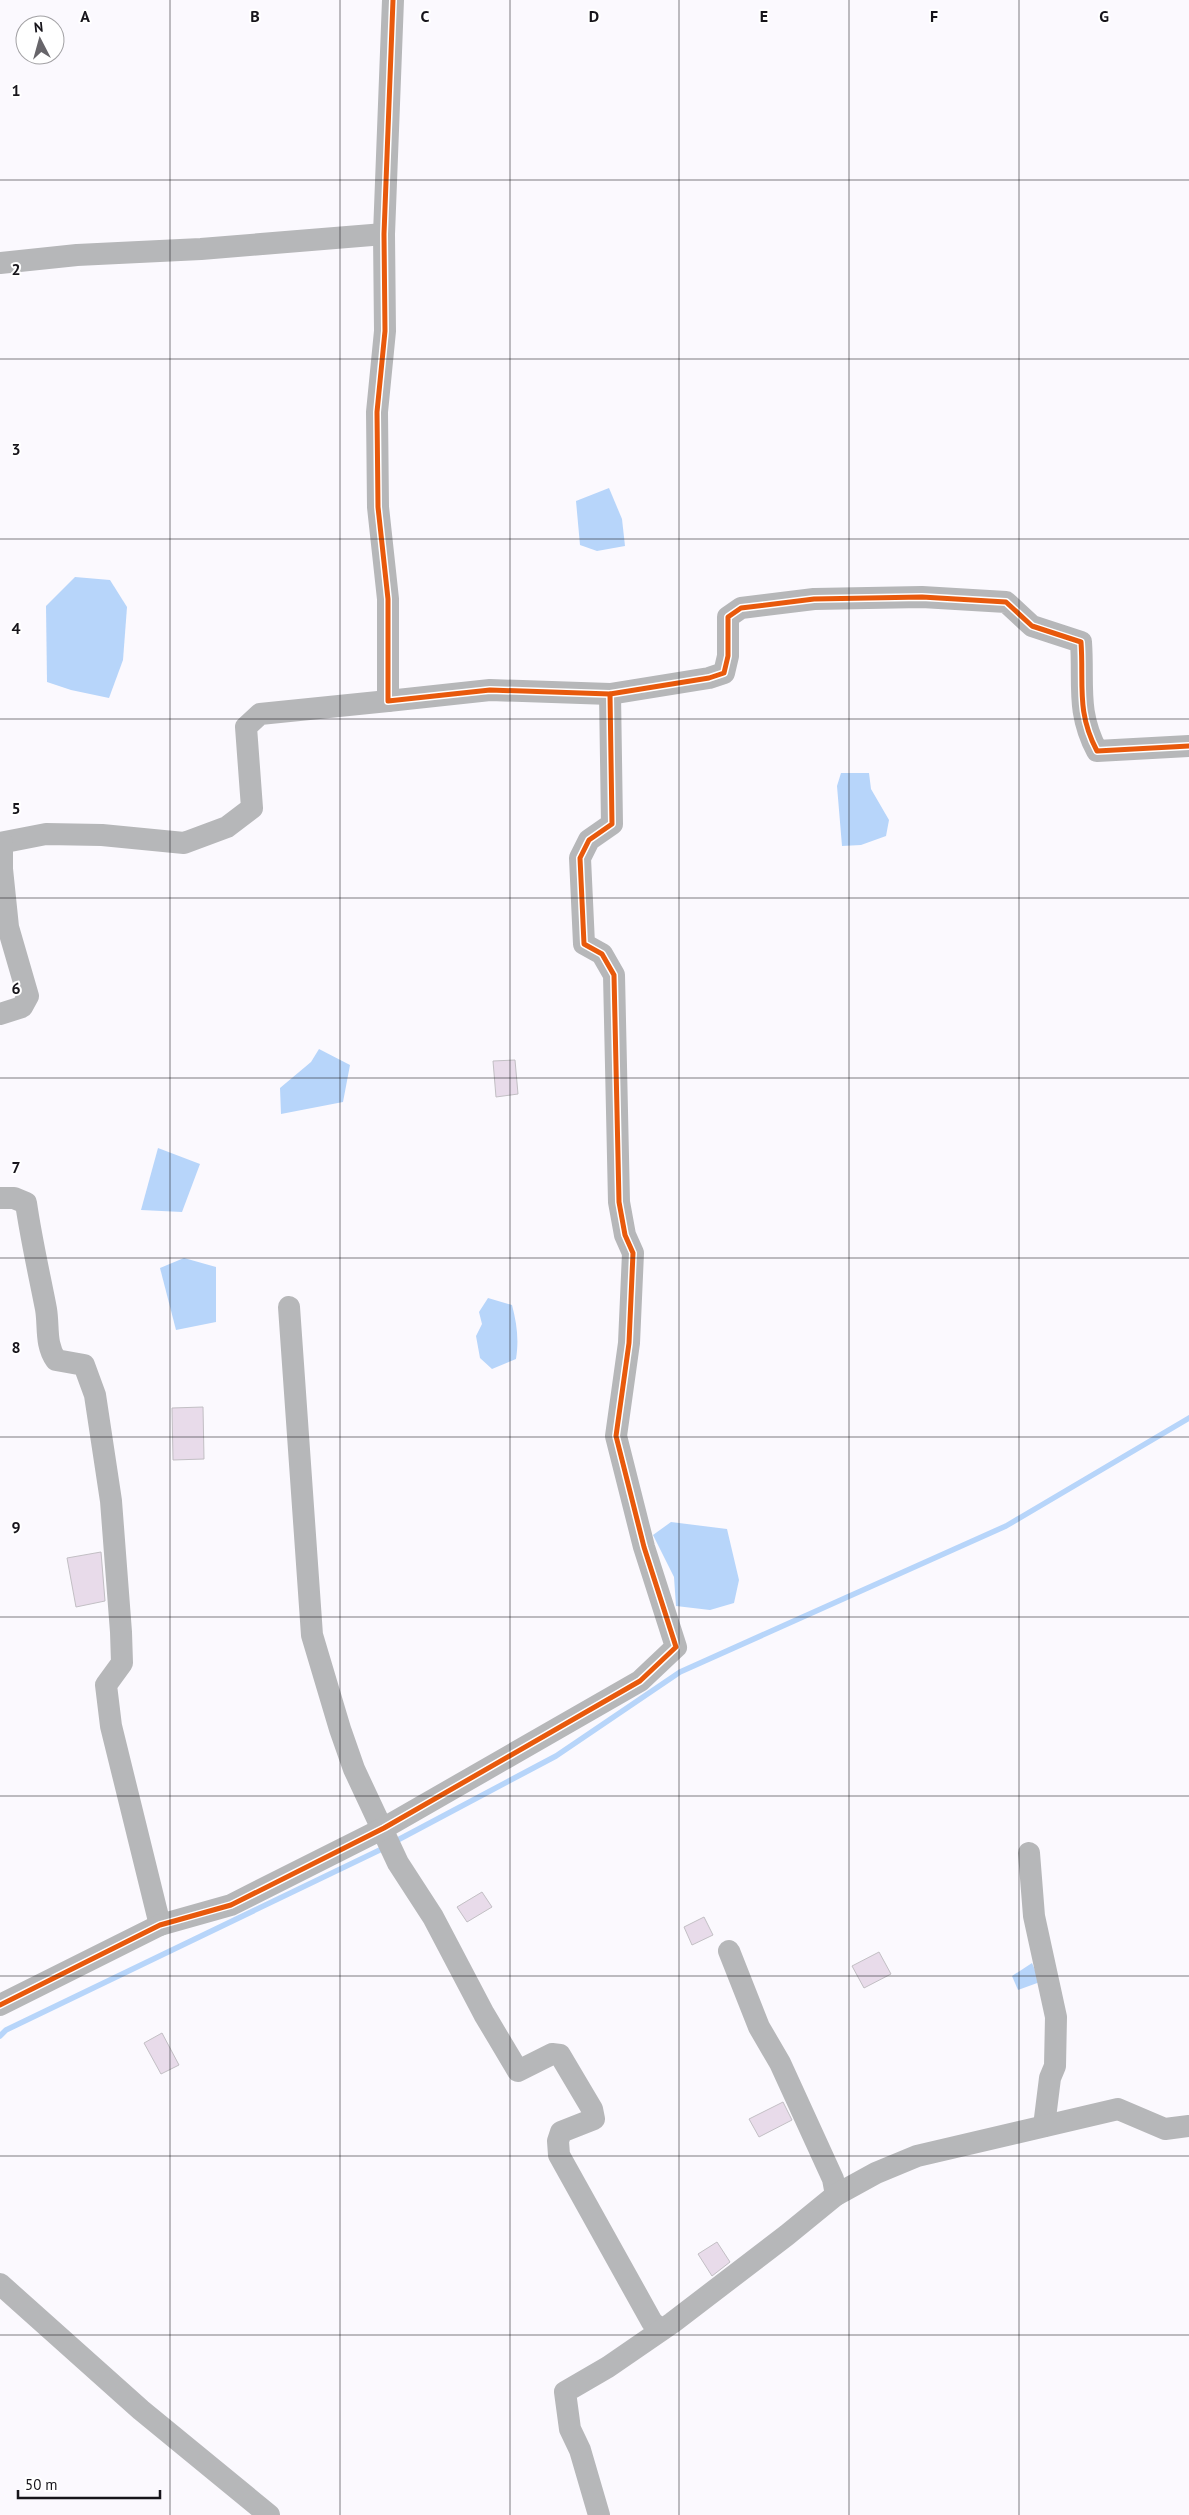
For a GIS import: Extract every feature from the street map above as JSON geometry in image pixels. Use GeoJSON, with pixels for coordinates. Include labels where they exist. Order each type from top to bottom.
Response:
{"type":"FeatureCollection","features":[{"type":"Feature","properties":{"kind":"street"},"geometry":{"type":"LineString","coordinates":[[388,702],[388,599],[378,508],[377,412],[385,331],[384,234],[393,0]]}},
{"type":"Feature","properties":{"kind":"street"},"geometry":{"type":"LineString","coordinates":[[0,263],[77,255],[202,249],[384,234]]}},
{"type":"Feature","properties":{"kind":"street"},"geometry":{"type":"LineString","coordinates":[[0,1014],[22,1007],[28,996],[8,928],[1,843],[46,834],[102,835],[184,843],[228,827],[252,808],[246,727],[260,714],[490,690],[610,694],[710,678],[724,673],[728,656],[728,617],[741,608],[814,599],[922,597],[1006,602],[1032,626],[1081,642],[1083,669],[1081,702],[1088,734],[1096,751],[1189,746]]}},
{"type":"Feature","properties":{"kind":"street"},"geometry":{"type":"LineString","coordinates":[[0,2005],[160,1925],[231,1905],[388,1838],[640,1681],[676,1648],[644,1547],[616,1436],[629,1343],[633,1253],[625,1235],[619,1202],[614,975],[602,954],[584,944],[580,858],[589,840],[612,824],[610,694]]}},
{"type":"Feature","properties":{"kind":"street"},"geometry":{"type":"LineString","coordinates":[[0,1198],[14,1198],[26,1203],[36,1271],[46,1310],[49,1349],[56,1360],[84,1365],[96,1395],[111,1501],[121,1632],[122,1663],[106,1685],[110,1726],[160,1925]]}},
{"type":"Feature","properties":{"kind":"street"},"geometry":{"type":"LineString","coordinates":[[289,1307],[312,1635],[354,1768],[388,1838],[433,1917],[488,2022],[518,2071],[552,2054],[560,2055],[592,2109],[594,2119],[561,2132],[558,2141],[559,2155],[652,2322],[661,2330]]}},
{"type":"Feature","properties":{"kind":"street"},"geometry":{"type":"LineString","coordinates":[[1029,1853],[1034,1916],[1056,2017],[1055,2066],[1050,2078],[1044,2126]]}},
{"type":"Feature","properties":{"kind":"street"},"geometry":{"type":"LineString","coordinates":[[729,1951],[759,2026],[780,2063],[834,2179],[836,2195]]}},
{"type":"Feature","properties":{"kind":"street"},"geometry":{"type":"LineString","coordinates":[[599,2515],[580,2450],[570,2429],[565,2392],[608,2367],[661,2330],[787,2235],[836,2195],[876,2173],[918,2156],[1118,2109],[1165,2129],[1188,2129]]}},
{"type":"Feature","properties":{"kind":"street"},"geometry":{"type":"LineString","coordinates":[[0,2284],[141,2410],[269,2515]]}},
{"type":"Feature","properties":{"kind":"water"},"geometry":{"type":"Polygon","coordinates":[[[609,488],[622,519],[625,546],[597,551],[580,545],[576,501],[609,488]]]}},
{"type":"Feature","properties":{"kind":"water"},"geometry":{"type":"Polygon","coordinates":[[[75,577],[110,580],[127,607],[123,660],[109,698],[71,690],[47,682],[46,606],[75,577]]]}},
{"type":"Feature","properties":{"kind":"water"},"geometry":{"type":"Polygon","coordinates":[[[841,773],[869,773],[871,789],[889,820],[886,836],[861,845],[842,846],[837,786],[841,773]]]}},
{"type":"Feature","properties":{"kind":"water"},"geometry":{"type":"Polygon","coordinates":[[[319,1049],[350,1065],[343,1102],[281,1114],[280,1088],[311,1062],[319,1049]]]}},
{"type":"Feature","properties":{"kind":"water"},"geometry":{"type":"Polygon","coordinates":[[[158,1148],[200,1164],[182,1212],[141,1210],[158,1148]]]}},
{"type":"Feature","properties":{"kind":"water"},"geometry":{"type":"Polygon","coordinates":[[[184,1258],[216,1267],[216,1322],[176,1330],[160,1268],[184,1258]]]}},
{"type":"Feature","properties":{"kind":"water"},"geometry":{"type":"Polygon","coordinates":[[[488,1298],[512,1305],[517,1339],[516,1359],[492,1369],[480,1358],[476,1336],[482,1324],[479,1312],[488,1298]]]}},
{"type":"Feature","properties":{"kind":"water"},"geometry":{"type":"Polygon","coordinates":[[[671,1522],[727,1529],[739,1580],[734,1603],[710,1610],[676,1606],[674,1577],[653,1535],[671,1522]]]}},
{"type":"Feature","properties":{"kind":"water"},"geometry":{"type":"Polygon","coordinates":[[[1032,1963],[1040,1982],[1018,1990],[1012,1976],[1032,1963]]]}},
{"type":"Feature","properties":{"kind":"building"},"geometry":{"type":"Polygon","coordinates":[[[515,1060],[518,1094],[496,1097],[493,1061],[515,1060]]]}},
{"type":"Feature","properties":{"kind":"building"},"geometry":{"type":"Polygon","coordinates":[[[203,1407],[204,1459],[173,1460],[172,1408],[203,1407]]]}},
{"type":"Feature","properties":{"kind":"building"},"geometry":{"type":"Polygon","coordinates":[[[101,1552],[105,1601],[76,1607],[67,1558],[101,1552]]]}},
{"type":"Feature","properties":{"kind":"building"},"geometry":{"type":"Polygon","coordinates":[[[482,1892],[492,1907],[467,1922],[457,1907],[482,1892]]]}},
{"type":"Feature","properties":{"kind":"building"},"geometry":{"type":"Polygon","coordinates":[[[704,1917],[713,1935],[692,1945],[684,1927],[704,1917]]]}},
{"type":"Feature","properties":{"kind":"building"},"geometry":{"type":"Polygon","coordinates":[[[879,1952],[891,1974],[864,1988],[852,1966],[879,1952]]]}},
{"type":"Feature","properties":{"kind":"building"},"geometry":{"type":"Polygon","coordinates":[[[162,2033],[179,2065],[161,2074],[144,2043],[162,2033]]]}},
{"type":"Feature","properties":{"kind":"building"},"geometry":{"type":"Polygon","coordinates":[[[783,2102],[792,2120],[759,2137],[749,2119],[783,2102]]]}},
{"type":"Feature","properties":{"kind":"building"},"geometry":{"type":"Polygon","coordinates":[[[717,2242],[730,2262],[712,2276],[698,2254],[717,2242]]]}},
{"type":"Feature","properties":{"kind":"waterway"},"geometry":{"type":"LineString","coordinates":[[394,1842],[556,1756],[680,1672],[1006,1526],[1189,1418]]}},
{"type":"Feature","properties":{"kind":"waterway"},"geometry":{"type":"LineString","coordinates":[[0,2036],[6,2030],[386,1847]]}},
{"type":"Feature","properties":{"kind":"cycle path"},"geometry":{"type":"LineString","coordinates":[[393,0],[384,234],[385,331],[377,412],[378,507],[388,599],[388,701],[490,690],[610,694],[709,678],[724,673],[728,656],[728,617],[741,608],[814,599],[922,597],[1006,602],[1032,626],[1081,642],[1082,697],[1086,723],[1097,751],[1189,746]]}},
{"type":"Feature","properties":{"kind":"cycle path"},"geometry":{"type":"LineString","coordinates":[[0,2005],[160,1925],[231,1905],[384,1828],[640,1681],[676,1647],[644,1547],[616,1436],[629,1343],[633,1253],[625,1235],[619,1202],[614,975],[602,954],[584,944],[580,858],[589,840],[612,824],[610,694]]}}]}
